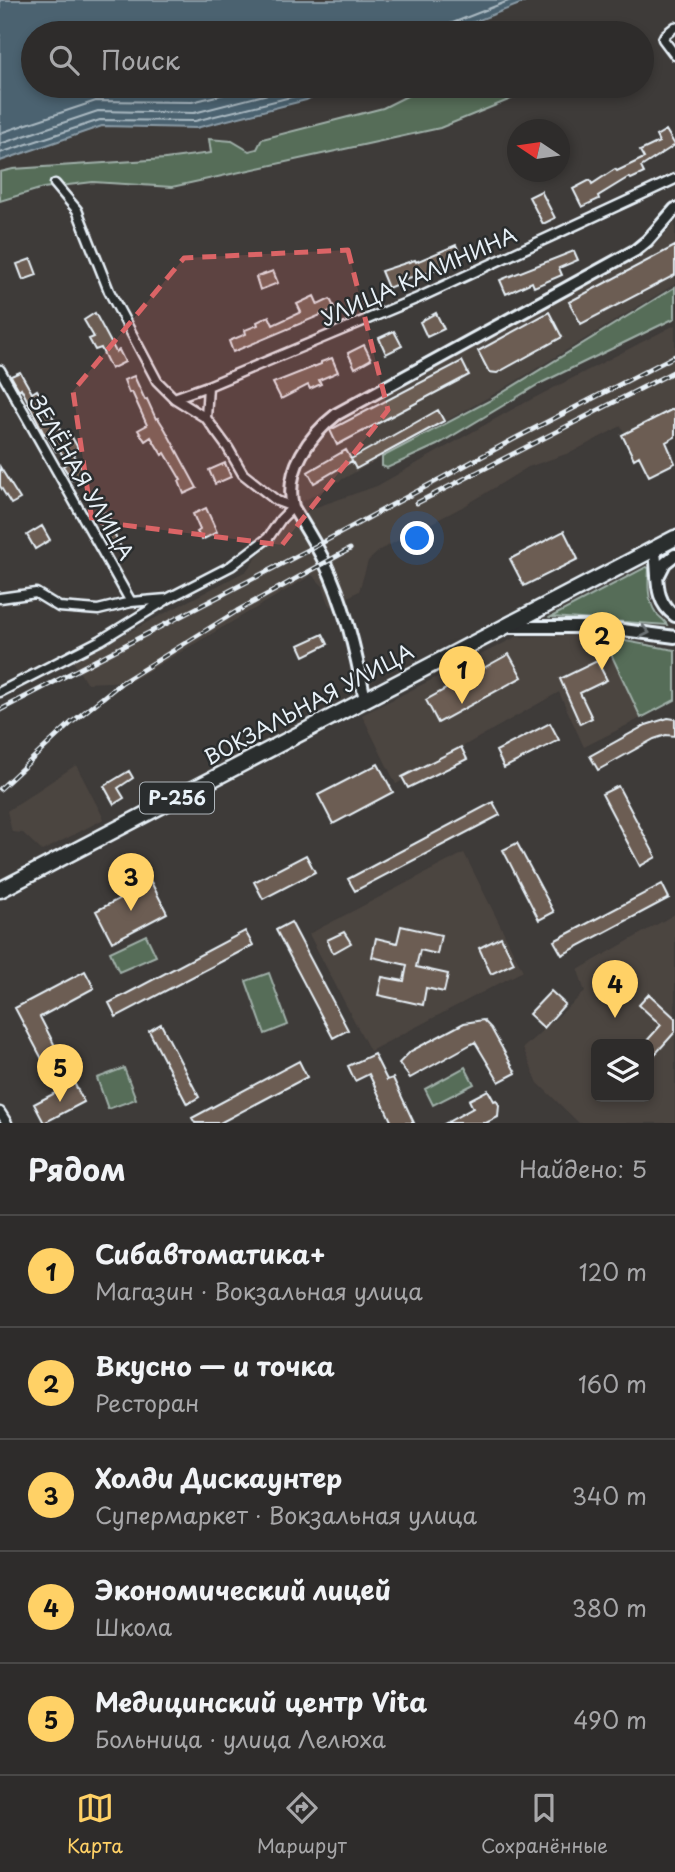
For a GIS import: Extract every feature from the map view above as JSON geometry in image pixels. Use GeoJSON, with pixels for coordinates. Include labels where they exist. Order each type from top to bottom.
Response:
{"type":"FeatureCollection","features":[{"type":"Feature","properties":{"kind":"highway","name":"ВОКЗАЛЬНАЯ УЛИЦА"},"geometry":{"type":"LineString","coordinates":[[0,890],[504,627],[662,548]]}},
{"type":"Feature","properties":{"kind":"street"},"geometry":{"type":"LineString","coordinates":[[675,27],[665,34],[663,39],[675,55]]}},
{"type":"Feature","properties":{"kind":"street","name":"УЛИЦА КАЛИНИНА"},"geometry":{"type":"LineString","coordinates":[[174,398],[418,298],[675,179]]}},
{"type":"Feature","properties":{"kind":"street"},"geometry":{"type":"LineString","coordinates":[[55,184],[77,210],[109,291],[157,381],[174,398],[206,418],[243,474],[277,501],[293,507]]}},
{"type":"Feature","properties":{"kind":"street"},"geometry":{"type":"LineString","coordinates":[[365,700],[356,653],[336,590],[323,559],[293,507],[290,487],[293,472],[312,438],[337,414],[636,250],[675,209]]}},
{"type":"Feature","properties":{"kind":"street","name":"ЗЕЛЁНАЯ УЛИЦА"},"geometry":{"type":"LineString","coordinates":[[0,370],[131,602]]}},
{"type":"Feature","properties":{"kind":"street"},"geometry":{"type":"LineString","coordinates":[[206,418],[208,386]]}},
{"type":"Feature","properties":{"kind":"street"},"geometry":{"type":"LineString","coordinates":[[0,692],[101,640],[167,599],[231,566],[268,538],[293,507]]}},
{"type":"Feature","properties":{"kind":"street"},"geometry":{"type":"LineString","coordinates":[[662,548],[657,592],[661,602],[675,616]]}},
{"type":"Feature","properties":{"kind":"street"},"geometry":{"type":"LineString","coordinates":[[657,581],[665,563],[675,555]]}},
{"type":"Feature","properties":{"kind":"street"},"geometry":{"type":"LineString","coordinates":[[0,598],[36,593],[60,607],[98,611],[131,602],[167,599]]}},
{"type":"Feature","properties":{"kind":"street"},"geometry":{"type":"LineString","coordinates":[[504,627],[601,627],[675,637]]}},
{"type":"Feature","properties":{"kind":"street"},"geometry":{"type":"LineString","coordinates":[[0,1112],[7,1123]]}},
{"type":"Feature","properties":{"kind":"highlighted area"},"geometry":{"type":"Polygon","coordinates":[[[348,250],[388,410],[282,545],[92,521],[73,391],[184,258],[348,250]]]}},
{"type":"Feature","properties":{"kind":"shaded area"},"geometry":{"type":"Polygon","coordinates":[[[675,223],[675,284],[503,389],[300,503],[298,477],[303,461],[339,416],[657,243],[675,223]]]}},
{"type":"Feature","properties":{"kind":"shaded area"},"geometry":{"type":"Polygon","coordinates":[[[675,325],[675,429],[633,451],[621,426],[572,452],[528,467],[466,505],[380,550],[368,561],[359,591],[330,607],[323,586],[312,575],[131,681],[86,683],[73,661],[246,571],[282,526],[311,509],[377,486],[513,409],[675,325]]]}},
{"type":"Feature","properties":{"kind":"shaded area"},"geometry":{"type":"Polygon","coordinates":[[[582,634],[603,637],[641,718],[584,747],[559,692],[396,784],[362,715],[516,637],[582,634]]]}},
{"type":"Feature","properties":{"kind":"shaded area"},"geometry":{"type":"Polygon","coordinates":[[[76,765],[104,819],[42,851],[23,833],[12,832],[7,811],[76,765]]]}},
{"type":"Feature","properties":{"kind":"shaded area"},"geometry":{"type":"Polygon","coordinates":[[[464,853],[523,971],[370,1051],[309,934],[464,853]]]}},
{"type":"Feature","properties":{"kind":"shaded area"},"geometry":{"type":"Polygon","coordinates":[[[675,914],[675,1123],[579,1123],[538,1083],[523,1048],[585,992],[578,970],[675,914]]]}},
{"type":"Feature","properties":{"kind":"green space"},"geometry":{"type":"Polygon","coordinates":[[[403,98],[514,98],[440,128],[172,187],[93,182],[43,188],[0,201],[0,172],[211,153],[209,139],[232,141],[249,151],[257,149],[262,139],[383,108],[403,98]]]}},
{"type":"Feature","properties":{"kind":"green space"},"geometry":{"type":"Polygon","coordinates":[[[675,287],[675,318],[539,384],[437,445],[387,468],[382,466],[382,457],[489,401],[675,287]]]}},
{"type":"Feature","properties":{"kind":"green space"},"geometry":{"type":"Polygon","coordinates":[[[646,567],[649,568],[651,603],[667,625],[551,617],[646,567]]]}},
{"type":"Feature","properties":{"kind":"green space"},"geometry":{"type":"Polygon","coordinates":[[[603,637],[675,650],[675,700],[641,718],[603,637]]]}},
{"type":"Feature","properties":{"kind":"green space"},"geometry":{"type":"Polygon","coordinates":[[[146,935],[156,956],[119,972],[110,952],[146,935]]]}},
{"type":"Feature","properties":{"kind":"green space"},"geometry":{"type":"Polygon","coordinates":[[[269,973],[288,1025],[265,1034],[246,981],[269,973]]]}},
{"type":"Feature","properties":{"kind":"green space"},"geometry":{"type":"Polygon","coordinates":[[[465,1067],[474,1084],[433,1105],[425,1089],[465,1067]]]}},
{"type":"Feature","properties":{"kind":"green space"},"geometry":{"type":"Polygon","coordinates":[[[124,1068],[136,1099],[108,1109],[97,1078],[124,1068]]]}},
{"type":"Feature","properties":{"kind":"water"},"geometry":{"type":"Polygon","coordinates":[[[0,0],[530,0],[477,21],[21,21],[21,98],[310,98],[196,128],[102,126],[0,161],[0,0]]]}},
{"type":"Feature","properties":{"kind":"building"},"geometry":{"type":"Polygon","coordinates":[[[666,130],[675,145],[641,167],[644,173],[631,179],[629,177],[598,196],[599,199],[582,207],[573,189],[590,180],[592,184],[615,169],[617,171],[644,158],[640,151],[659,142],[656,136],[666,130]]]}},
{"type":"Feature","properties":{"kind":"building"},"geometry":{"type":"Polygon","coordinates":[[[541,191],[555,218],[543,224],[529,197],[541,191]]]}},
{"type":"Feature","properties":{"kind":"building"},"geometry":{"type":"Polygon","coordinates":[[[456,245],[462,258],[427,273],[397,281],[398,284],[388,288],[381,271],[415,260],[416,262],[456,245]]]}},
{"type":"Feature","properties":{"kind":"building"},"geometry":{"type":"Polygon","coordinates":[[[675,246],[675,275],[581,324],[569,302],[675,246]]]}},
{"type":"Feature","properties":{"kind":"building"},"geometry":{"type":"Polygon","coordinates":[[[574,251],[578,260],[559,268],[562,275],[534,287],[532,282],[506,294],[500,280],[574,251]]]}},
{"type":"Feature","properties":{"kind":"building"},"geometry":{"type":"Polygon","coordinates":[[[31,259],[37,275],[23,280],[17,264],[31,259]]]}},
{"type":"Feature","properties":{"kind":"building"},"geometry":{"type":"Polygon","coordinates":[[[273,271],[278,283],[260,290],[256,277],[273,271]]]}},
{"type":"Feature","properties":{"kind":"building"},"geometry":{"type":"Polygon","coordinates":[[[314,296],[318,305],[330,299],[335,309],[233,352],[229,341],[246,334],[245,330],[258,325],[257,322],[269,316],[273,325],[301,312],[297,304],[314,296]]]}},
{"type":"Feature","properties":{"kind":"building"},"geometry":{"type":"Polygon","coordinates":[[[549,312],[562,337],[497,373],[489,372],[478,351],[549,312]]]}},
{"type":"Feature","properties":{"kind":"building"},"geometry":{"type":"Polygon","coordinates":[[[95,313],[116,352],[119,350],[125,362],[111,369],[101,348],[95,350],[89,339],[94,337],[84,320],[95,313]]]}},
{"type":"Feature","properties":{"kind":"building"},"geometry":{"type":"Polygon","coordinates":[[[436,313],[444,329],[427,337],[420,322],[436,313]]]}},
{"type":"Feature","properties":{"kind":"building"},"geometry":{"type":"Polygon","coordinates":[[[394,331],[402,346],[386,354],[379,338],[394,331]]]}},
{"type":"Feature","properties":{"kind":"building"},"geometry":{"type":"Polygon","coordinates":[[[364,345],[371,359],[355,368],[348,353],[364,345]]]}},
{"type":"Feature","properties":{"kind":"building"},"geometry":{"type":"Polygon","coordinates":[[[332,358],[338,372],[319,380],[321,384],[310,389],[308,385],[281,399],[273,383],[332,358]]]}},
{"type":"Feature","properties":{"kind":"building"},"geometry":{"type":"Polygon","coordinates":[[[462,361],[469,375],[337,445],[330,430],[462,361]]]}},
{"type":"Feature","properties":{"kind":"building"},"geometry":{"type":"Polygon","coordinates":[[[20,372],[32,393],[37,390],[62,433],[68,430],[78,448],[72,452],[85,472],[72,480],[63,466],[67,463],[59,449],[56,451],[46,433],[44,434],[21,388],[19,390],[11,376],[20,372]]]}},
{"type":"Feature","properties":{"kind":"building"},"geometry":{"type":"Polygon","coordinates":[[[134,376],[145,400],[147,399],[156,419],[158,418],[165,429],[197,488],[184,494],[179,481],[181,480],[165,453],[162,455],[151,437],[145,441],[138,430],[147,425],[124,380],[134,376]]]}},
{"type":"Feature","properties":{"kind":"building"},"geometry":{"type":"Polygon","coordinates":[[[675,408],[675,437],[666,442],[675,463],[649,476],[639,456],[634,459],[622,435],[675,408]]]}},
{"type":"Feature","properties":{"kind":"building"},"geometry":{"type":"Polygon","coordinates":[[[438,410],[444,421],[356,469],[352,461],[314,483],[308,472],[346,450],[351,459],[438,410]]]}},
{"type":"Feature","properties":{"kind":"building"},"geometry":{"type":"Polygon","coordinates":[[[225,463],[231,477],[215,484],[209,470],[225,463]]]}},
{"type":"Feature","properties":{"kind":"building"},"geometry":{"type":"Polygon","coordinates":[[[0,467],[20,499],[11,504],[0,486],[0,467]]]}},
{"type":"Feature","properties":{"kind":"building"},"geometry":{"type":"Polygon","coordinates":[[[206,508],[217,532],[202,540],[197,532],[200,530],[193,514],[206,508]]]}},
{"type":"Feature","properties":{"kind":"building"},"geometry":{"type":"Polygon","coordinates":[[[106,512],[121,547],[112,551],[97,517],[106,512]]]}},
{"type":"Feature","properties":{"kind":"building"},"geometry":{"type":"Polygon","coordinates":[[[42,526],[50,540],[35,549],[27,535],[42,526]]]}},
{"type":"Feature","properties":{"kind":"building"},"geometry":{"type":"Polygon","coordinates":[[[564,531],[578,559],[524,586],[510,559],[564,531]]]}},
{"type":"Feature","properties":{"kind":"building"},"geometry":{"type":"Polygon","coordinates":[[[323,634],[328,644],[304,656],[299,645],[323,634]]]}},
{"type":"Feature","properties":{"kind":"building"},"geometry":{"type":"Polygon","coordinates":[[[509,654],[522,677],[438,723],[426,700],[509,654]]]}},
{"type":"Feature","properties":{"kind":"building"},"geometry":{"type":"Polygon","coordinates":[[[597,661],[607,680],[580,693],[592,718],[580,724],[560,679],[597,661]]]}},
{"type":"Feature","properties":{"kind":"building"},"geometry":{"type":"Polygon","coordinates":[[[668,718],[675,719],[675,736],[666,735],[654,739],[598,770],[590,756],[646,725],[668,718]]]}},
{"type":"Feature","properties":{"kind":"building"},"geometry":{"type":"Polygon","coordinates":[[[550,723],[559,740],[504,768],[496,751],[550,723]]]}},
{"type":"Feature","properties":{"kind":"building"},"geometry":{"type":"Polygon","coordinates":[[[461,747],[467,759],[408,788],[402,777],[461,747]]]}},
{"type":"Feature","properties":{"kind":"building"},"geometry":{"type":"Polygon","coordinates":[[[378,764],[393,792],[333,824],[318,795],[378,764]]]}},
{"type":"Feature","properties":{"kind":"building"},"geometry":{"type":"Polygon","coordinates":[[[129,771],[133,778],[118,788],[124,798],[114,804],[104,786],[129,771]]]}},
{"type":"Feature","properties":{"kind":"building"},"geometry":{"type":"Polygon","coordinates":[[[618,786],[656,857],[640,866],[602,794],[618,786]]]}},
{"type":"Feature","properties":{"kind":"building"},"geometry":{"type":"Polygon","coordinates":[[[493,802],[500,815],[355,891],[348,879],[493,802]]]}},
{"type":"Feature","properties":{"kind":"building"},"geometry":{"type":"Polygon","coordinates":[[[517,843],[554,912],[539,920],[503,850],[517,843]]]}},
{"type":"Feature","properties":{"kind":"building"},"geometry":{"type":"Polygon","coordinates":[[[306,855],[315,872],[263,899],[254,882],[306,855]]]}},
{"type":"Feature","properties":{"kind":"building"},"geometry":{"type":"Polygon","coordinates":[[[151,882],[167,913],[112,942],[96,911],[151,882]]]}},
{"type":"Feature","properties":{"kind":"building"},"geometry":{"type":"Polygon","coordinates":[[[662,884],[669,898],[562,955],[554,941],[662,884]]]}},
{"type":"Feature","properties":{"kind":"building"},"geometry":{"type":"Polygon","coordinates":[[[291,922],[348,1030],[333,1038],[276,930],[291,922]]]}},
{"type":"Feature","properties":{"kind":"building"},"geometry":{"type":"Polygon","coordinates":[[[401,926],[441,935],[437,954],[420,950],[416,967],[448,974],[444,992],[426,988],[423,1005],[378,995],[382,977],[404,981],[407,965],[372,957],[376,938],[397,943],[401,926]]]}},
{"type":"Feature","properties":{"kind":"building"},"geometry":{"type":"Polygon","coordinates":[[[245,931],[253,945],[116,1017],[109,1003],[245,931]]]}},
{"type":"Feature","properties":{"kind":"building"},"geometry":{"type":"Polygon","coordinates":[[[344,932],[351,943],[333,953],[327,940],[344,932]]]}},
{"type":"Feature","properties":{"kind":"building"},"geometry":{"type":"Polygon","coordinates":[[[501,937],[514,963],[491,974],[479,948],[501,937]]]}},
{"type":"Feature","properties":{"kind":"building"},"geometry":{"type":"Polygon","coordinates":[[[85,971],[94,988],[40,1017],[84,1102],[44,1123],[34,1104],[59,1091],[15,1008],[85,971]]]}},
{"type":"Feature","properties":{"kind":"building"},"geometry":{"type":"Polygon","coordinates":[[[551,991],[565,1004],[544,1028],[529,1014],[551,991]]]}},
{"type":"Feature","properties":{"kind":"building"},"geometry":{"type":"Polygon","coordinates":[[[649,994],[675,1018],[675,1032],[654,1055],[654,1039],[648,1039],[661,1025],[639,1005],[649,994]]]}},
{"type":"Feature","properties":{"kind":"building"},"geometry":{"type":"Polygon","coordinates":[[[483,1020],[491,1028],[516,1073],[499,1082],[475,1042],[410,1078],[399,1063],[411,1051],[464,1023],[483,1020]]]}},
{"type":"Feature","properties":{"kind":"building"},"geometry":{"type":"Polygon","coordinates":[[[161,1024],[199,1097],[187,1104],[149,1031],[161,1024]]]}},
{"type":"Feature","properties":{"kind":"building"},"geometry":{"type":"Polygon","coordinates":[[[374,1054],[387,1080],[393,1078],[414,1123],[392,1123],[369,1074],[355,1081],[348,1066],[374,1054]]]}},
{"type":"Feature","properties":{"kind":"building"},"geometry":{"type":"Polygon","coordinates":[[[299,1061],[307,1077],[220,1123],[195,1123],[192,1118],[299,1061]]]}},
{"type":"Feature","properties":{"kind":"building"},"geometry":{"type":"Polygon","coordinates":[[[488,1090],[499,1105],[498,1117],[486,1123],[446,1123],[473,1108],[469,1100],[488,1090]]]}},
{"type":"Feature","properties":{"kind":"railway"},"geometry":{"type":"LineString","coordinates":[[0,710],[675,356]]}},
{"type":"Feature","properties":{"kind":"railway"},"geometry":{"type":"LineString","coordinates":[[417,503],[675,371]]}},
{"type":"Feature","properties":{"kind":"railway"},"geometry":{"type":"LineString","coordinates":[[0,789],[71,723],[121,683],[237,611],[350,549]]}},
{"type":"Feature","properties":{"kind":"place","name":"Вкусно — и точка"},"geometry":{"type":"Point","coordinates":[602,670]}},
{"type":"Feature","properties":{"kind":"place","name":"Сибавтоматика+"},"geometry":{"type":"Point","coordinates":[462,704]}},
{"type":"Feature","properties":{"kind":"place","name":"Холди Дискаунтер"},"geometry":{"type":"Point","coordinates":[131,911]}},
{"type":"Feature","properties":{"kind":"place","name":"Экономический лицей"},"geometry":{"type":"Point","coordinates":[615,1018]}},
{"type":"Feature","properties":{"kind":"place","name":"Медицинский центр Vita"},"geometry":{"type":"Point","coordinates":[60,1102]}}]}
